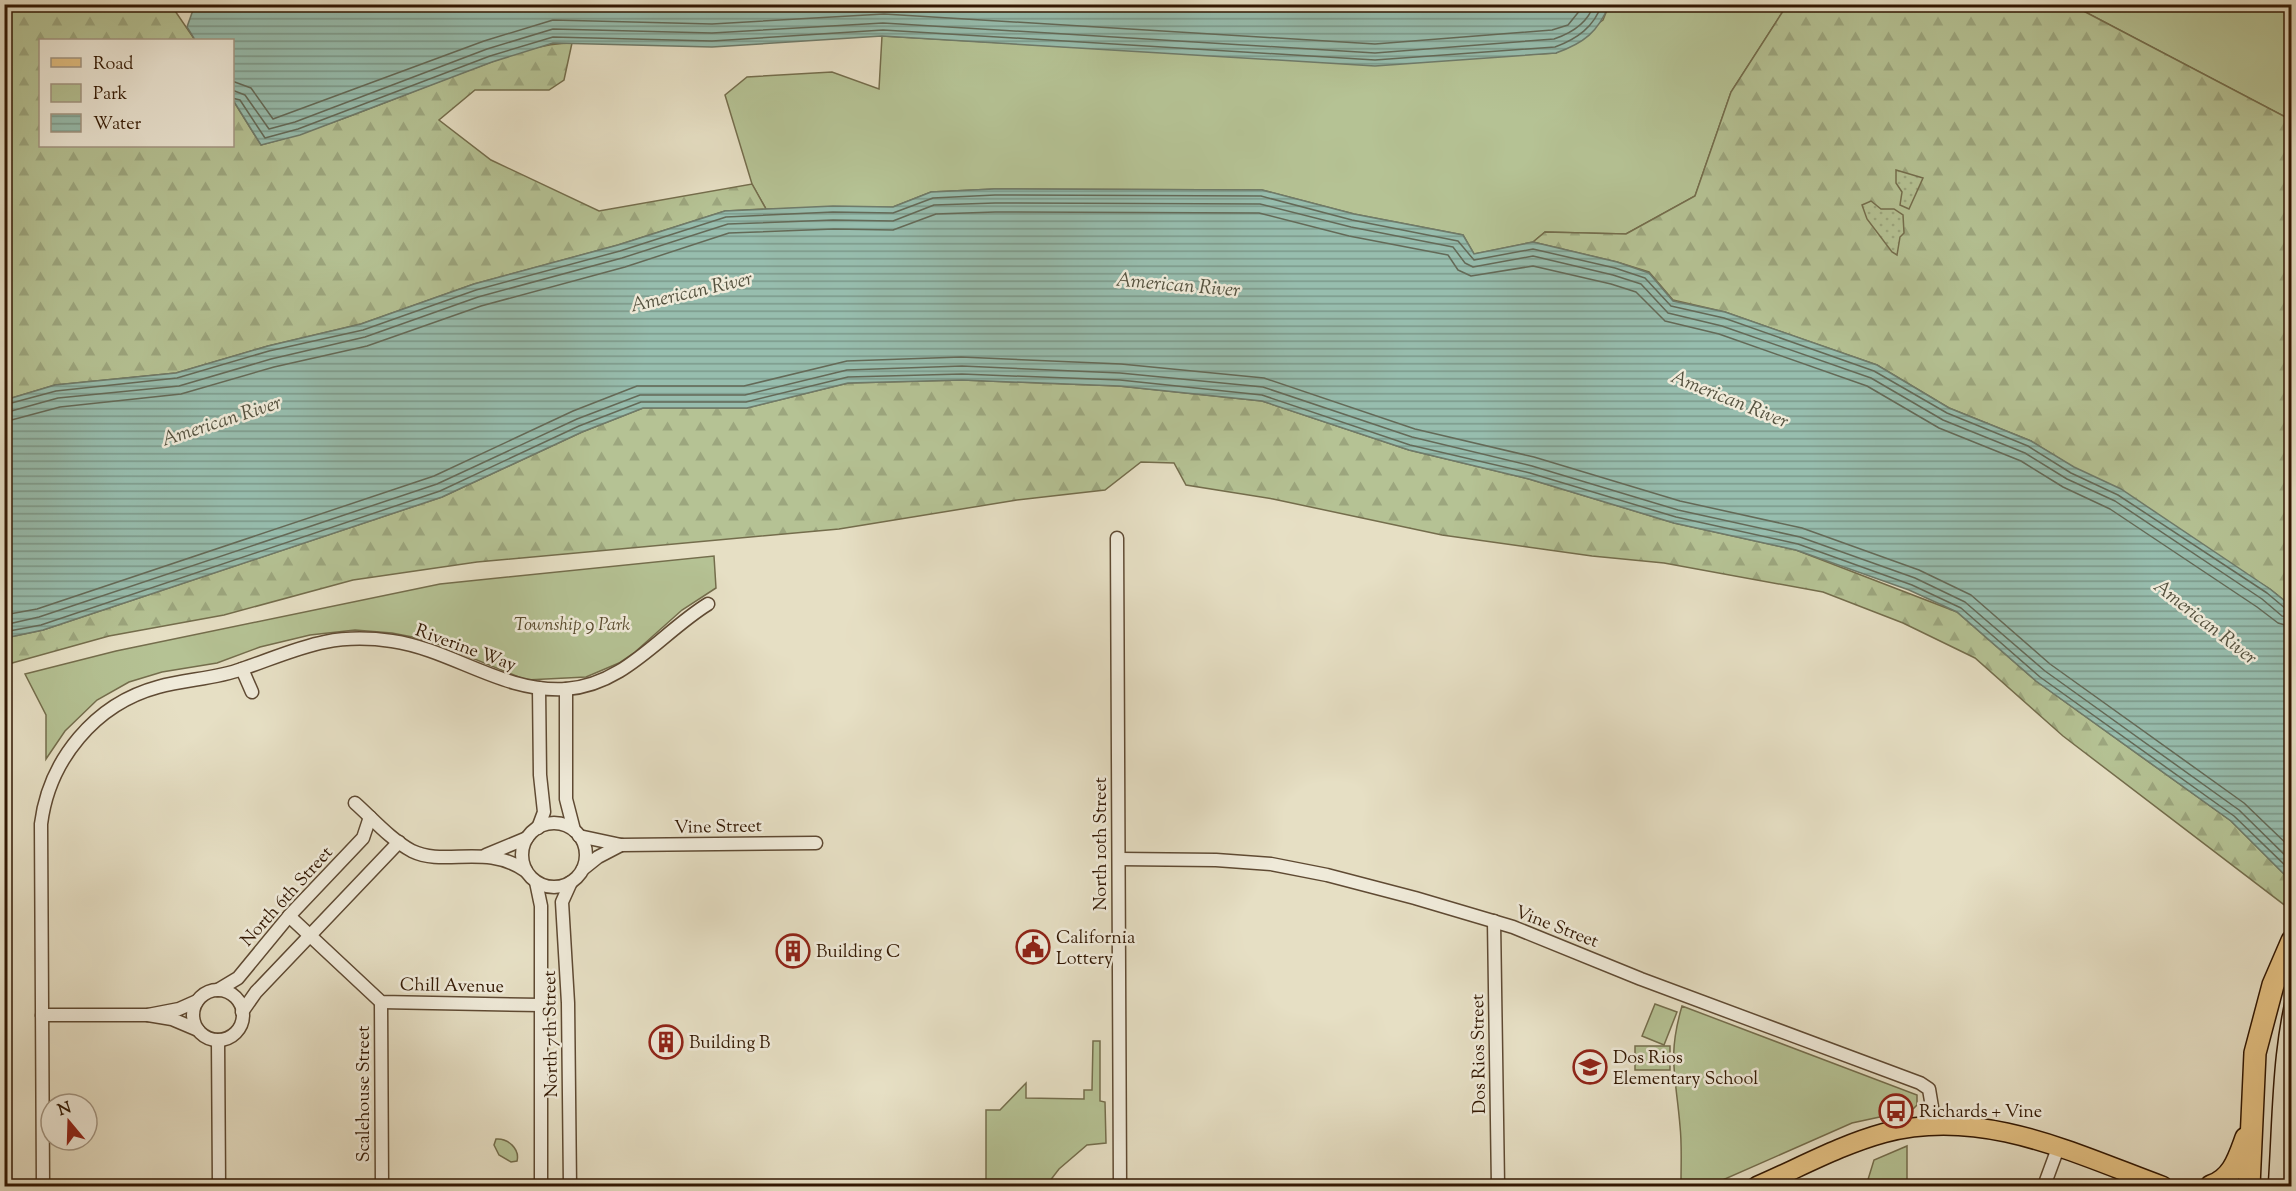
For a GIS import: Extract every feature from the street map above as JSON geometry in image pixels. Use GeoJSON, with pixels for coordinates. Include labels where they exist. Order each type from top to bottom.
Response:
{"type":"FeatureCollection","features":[{"type":"Feature","properties":{"kind":"highway"},"geometry":{"type":"LineString","coordinates":[[2249,1186],[2255,1053],[2273,985],[2292,941]]}},
{"type":"Feature","properties":{"kind":"highway"},"geometry":{"type":"LineString","coordinates":[[2211,1186],[2229,1175],[2236,1164],[2253,1120]]}},
{"type":"Feature","properties":{"kind":"main road"},"geometry":{"type":"LineString","coordinates":[[1757,1186],[1857,1142],[1886,1133],[1935,1125],[1963,1125],[2002,1130],[2163,1186]]}},
{"type":"Feature","properties":{"kind":"street","name":"North 10th Street"},"geometry":{"type":"LineString","coordinates":[[1117,538],[1120,1186]]}},
{"type":"Feature","properties":{"kind":"street","name":"Riverine Way"},"geometry":{"type":"LineString","coordinates":[[43,1186],[41,824],[53,780],[73,744],[92,724],[113,707],[157,687],[242,669],[311,644],[338,639],[377,639],[420,647],[504,680],[539,688],[566,689],[603,679],[627,667],[684,619],[708,604]]}},
{"type":"Feature","properties":{"kind":"street"},"geometry":{"type":"LineString","coordinates":[[242,669],[252,692]]}},
{"type":"Feature","properties":{"kind":"street"},"geometry":{"type":"LineString","coordinates":[[486,855],[527,838],[538,828],[544,812],[540,775],[539,688]]}},
{"type":"Feature","properties":{"kind":"street"},"geometry":{"type":"LineString","coordinates":[[355,803],[370,818],[414,852],[435,855],[486,855],[516,864],[537,882],[548,886],[560,886],[571,882],[583,869],[586,852],[566,799],[566,689]]}},
{"type":"Feature","properties":{"kind":"street","name":"North 6th Street"},"geometry":{"type":"LineString","coordinates":[[218,990],[238,978],[289,916],[363,838],[370,818]]}},
{"type":"Feature","properties":{"kind":"street"},"geometry":{"type":"LineString","coordinates":[[538,828],[556,824],[577,833]]}},
{"type":"Feature","properties":{"kind":"street","name":"Vine Street"},"geometry":{"type":"LineString","coordinates":[[577,833],[621,845],[816,843]]}},
{"type":"Feature","properties":{"kind":"street"},"geometry":{"type":"LineString","coordinates":[[526,871],[522,854],[527,838]]}},
{"type":"Feature","properties":{"kind":"street"},"geometry":{"type":"LineString","coordinates":[[42,1015],[147,1015],[172,1019],[198,1030],[210,1039],[218,1040],[234,1034],[239,1028],[242,1012],[256,992],[311,937],[399,842]]}},
{"type":"Feature","properties":{"kind":"street","name":"Vine Street"},"geometry":{"type":"LineString","coordinates":[[583,869],[598,857],[621,845]]}},
{"type":"Feature","properties":{"kind":"street","name":"Vine Street"},"geometry":{"type":"LineString","coordinates":[[1119,858],[1236,860],[1292,867],[1494,921],[1920,1083],[1929,1089],[1935,1125]]}},
{"type":"Feature","properties":{"kind":"street","name":"North 7th Street"},"geometry":{"type":"LineString","coordinates":[[537,882],[541,906],[541,1186]]}},
{"type":"Feature","properties":{"kind":"street","name":"North 7th Street"},"geometry":{"type":"LineString","coordinates":[[570,1186],[568,1003],[562,902],[571,882]]}},
{"type":"Feature","properties":{"kind":"street","name":"Chill Avenue"},"geometry":{"type":"LineString","coordinates":[[289,916],[381,1002],[541,1005]]}},
{"type":"Feature","properties":{"kind":"street","name":"Dos Rios Street"},"geometry":{"type":"LineString","coordinates":[[1494,921],[1498,1186]]}},
{"type":"Feature","properties":{"kind":"street"},"geometry":{"type":"LineString","coordinates":[[147,1015],[179,1009],[197,1001],[203,995],[218,990],[231,994],[242,1012]]}},
{"type":"Feature","properties":{"kind":"street"},"geometry":{"type":"LineString","coordinates":[[197,1001],[193,1015],[198,1030]]}},
{"type":"Feature","properties":{"kind":"street","name":"Scalehouse Street"},"geometry":{"type":"LineString","coordinates":[[381,1002],[382,1186]]}},
{"type":"Feature","properties":{"kind":"street"},"geometry":{"type":"LineString","coordinates":[[218,1040],[219,1186]]}},
{"type":"Feature","properties":{"kind":"street"},"geometry":{"type":"LineString","coordinates":[[2044,1186],[2058,1148]]}},
{"type":"Feature","properties":{"kind":"green space"},"geometry":{"type":"Polygon","coordinates":[[[5,5],[171,5],[194,39],[39,39],[39,147],[234,147],[234,102],[261,145],[339,120],[519,52],[572,43],[564,80],[549,90],[475,90],[439,120],[491,160],[599,211],[752,184],[766,209],[725,211],[618,245],[474,284],[361,324],[268,346],[176,373],[55,385],[5,400],[5,5]]]}},
{"type":"Feature","properties":{"kind":"green space"},"geometry":{"type":"Polygon","coordinates":[[[1609,5],[1787,5],[1731,92],[1695,196],[1626,234],[1545,232],[1533,242],[1474,254],[1463,235],[1354,214],[1262,190],[994,189],[931,192],[893,207],[766,209],[752,184],[725,95],[747,77],[832,72],[879,89],[882,36],[1249,57],[1520,55],[1556,53],[1603,20],[1609,5]]]}},
{"type":"Feature","properties":{"kind":"green space"},"geometry":{"type":"Polygon","coordinates":[[[1787,5],[2072,5],[2291,120],[2291,606],[2270,589],[2031,441],[1949,408],[1877,365],[1725,312],[1673,300],[1649,272],[1533,242],[1545,232],[1626,234],[1695,196],[1731,92],[1787,5]]]}},
{"type":"Feature","properties":{"kind":"green space"},"geometry":{"type":"Polygon","coordinates":[[[2072,5],[2291,5],[2291,120],[2072,5]]]}},
{"type":"Feature","properties":{"kind":"green space"},"geometry":{"type":"Polygon","coordinates":[[[1896,170],[1923,178],[1909,209],[1900,205],[1902,192],[1896,183],[1896,170]]]}},
{"type":"Feature","properties":{"kind":"green space"},"geometry":{"type":"Polygon","coordinates":[[[1871,201],[1881,209],[1894,209],[1903,215],[1904,233],[1900,237],[1897,255],[1892,252],[1867,219],[1862,205],[1871,201]]]}},
{"type":"Feature","properties":{"kind":"green space"},"geometry":{"type":"Polygon","coordinates":[[[962,380],[1119,386],[1262,401],[1409,450],[1529,479],[1674,523],[1796,550],[1957,612],[2036,681],[2231,821],[2291,881],[2291,910],[2063,736],[1975,658],[1903,623],[1823,592],[1664,563],[1592,556],[1442,535],[1273,499],[1186,485],[1174,463],[1141,462],[1105,490],[1017,500],[839,529],[477,562],[353,580],[224,615],[109,636],[5,665],[5,638],[43,630],[442,497],[582,432],[643,408],[747,408],[848,383],[962,380]]]}},
{"type":"Feature","properties":{"kind":"green space","name":"Township 9 Park"},"geometry":{"type":"Polygon","coordinates":[[[714,556],[716,588],[682,610],[635,652],[619,663],[586,677],[526,680],[428,640],[392,633],[355,630],[310,635],[260,647],[217,663],[162,672],[129,682],[97,700],[65,731],[46,759],[46,715],[25,674],[116,651],[440,584],[714,556]]]}},
{"type":"Feature","properties":{"kind":"green space"},"geometry":{"type":"Polygon","coordinates":[[[1655,1004],[1677,1012],[1664,1045],[1642,1036],[1655,1004]]]}},
{"type":"Feature","properties":{"kind":"green space"},"geometry":{"type":"Polygon","coordinates":[[[1682,1006],[1917,1095],[1917,1105],[1912,1110],[1852,1123],[1709,1186],[1526,1186],[1526,1183],[1681,1182],[1681,1133],[1674,1053],[1677,1024],[1682,1006]]]}},
{"type":"Feature","properties":{"kind":"green space"},"geometry":{"type":"Polygon","coordinates":[[[1093,1041],[1100,1041],[1100,1101],[1105,1102],[1106,1143],[1087,1145],[1059,1169],[1046,1186],[986,1186],[986,1110],[1000,1110],[1026,1083],[1026,1098],[1084,1099],[1084,1090],[1092,1090],[1093,1041]]]}},
{"type":"Feature","properties":{"kind":"green space"},"geometry":{"type":"Polygon","coordinates":[[[1635,1046],[1670,1046],[1670,1070],[1635,1070],[1635,1046]]]}},
{"type":"Feature","properties":{"kind":"green space"},"geometry":{"type":"Polygon","coordinates":[[[496,1139],[505,1140],[512,1145],[517,1152],[517,1161],[511,1162],[499,1155],[494,1145],[496,1139]]]}},
{"type":"Feature","properties":{"kind":"green space"},"geometry":{"type":"Polygon","coordinates":[[[1907,1146],[1907,1186],[1866,1186],[1874,1160],[1907,1146]]]}},
{"type":"Feature","properties":{"kind":"water"},"geometry":{"type":"Polygon","coordinates":[[[201,4],[1609,5],[1600,22],[1589,35],[1575,45],[1556,53],[1375,66],[882,36],[712,47],[553,43],[492,62],[300,135],[261,145],[234,102],[234,39],[194,39],[187,27],[193,10],[201,4]]]}},
{"type":"Feature","properties":{"kind":"water","name":"American River"},"geometry":{"type":"Polygon","coordinates":[[[994,189],[1262,190],[1354,214],[1463,235],[1474,254],[1533,242],[1617,262],[1649,273],[1673,301],[1725,312],[1877,365],[1949,408],[2031,441],[2074,467],[2121,489],[2270,589],[2291,606],[2291,881],[2231,821],[2036,681],[1957,612],[1909,590],[1796,550],[1674,523],[1529,479],[1409,450],[1262,401],[1119,386],[962,380],[848,383],[747,408],[643,408],[582,432],[442,497],[43,630],[5,638],[5,400],[55,385],[176,373],[268,346],[361,324],[474,284],[618,245],[725,211],[833,206],[893,207],[931,192],[994,189]]]}},
{"type":"Feature","properties":{"kind":"tram line"},"geometry":{"type":"LineString","coordinates":[[2268,1186],[2276,1053],[2292,973]]}},
{"type":"Feature","properties":{"kind":"place","name":"California Lottery"},"geometry":{"type":"Point","coordinates":[1033,947]}},
{"type":"Feature","properties":{"kind":"place","name":"Building C"},"geometry":{"type":"Point","coordinates":[793,951]}},
{"type":"Feature","properties":{"kind":"place","name":"Building B"},"geometry":{"type":"Point","coordinates":[666,1042]}},
{"type":"Feature","properties":{"kind":"place","name":"Dos Rios Elementary School"},"geometry":{"type":"Point","coordinates":[1590,1067]}},
{"type":"Feature","properties":{"kind":"place","name":"Richards + Vine"},"geometry":{"type":"Point","coordinates":[1896,1111]}}]}
